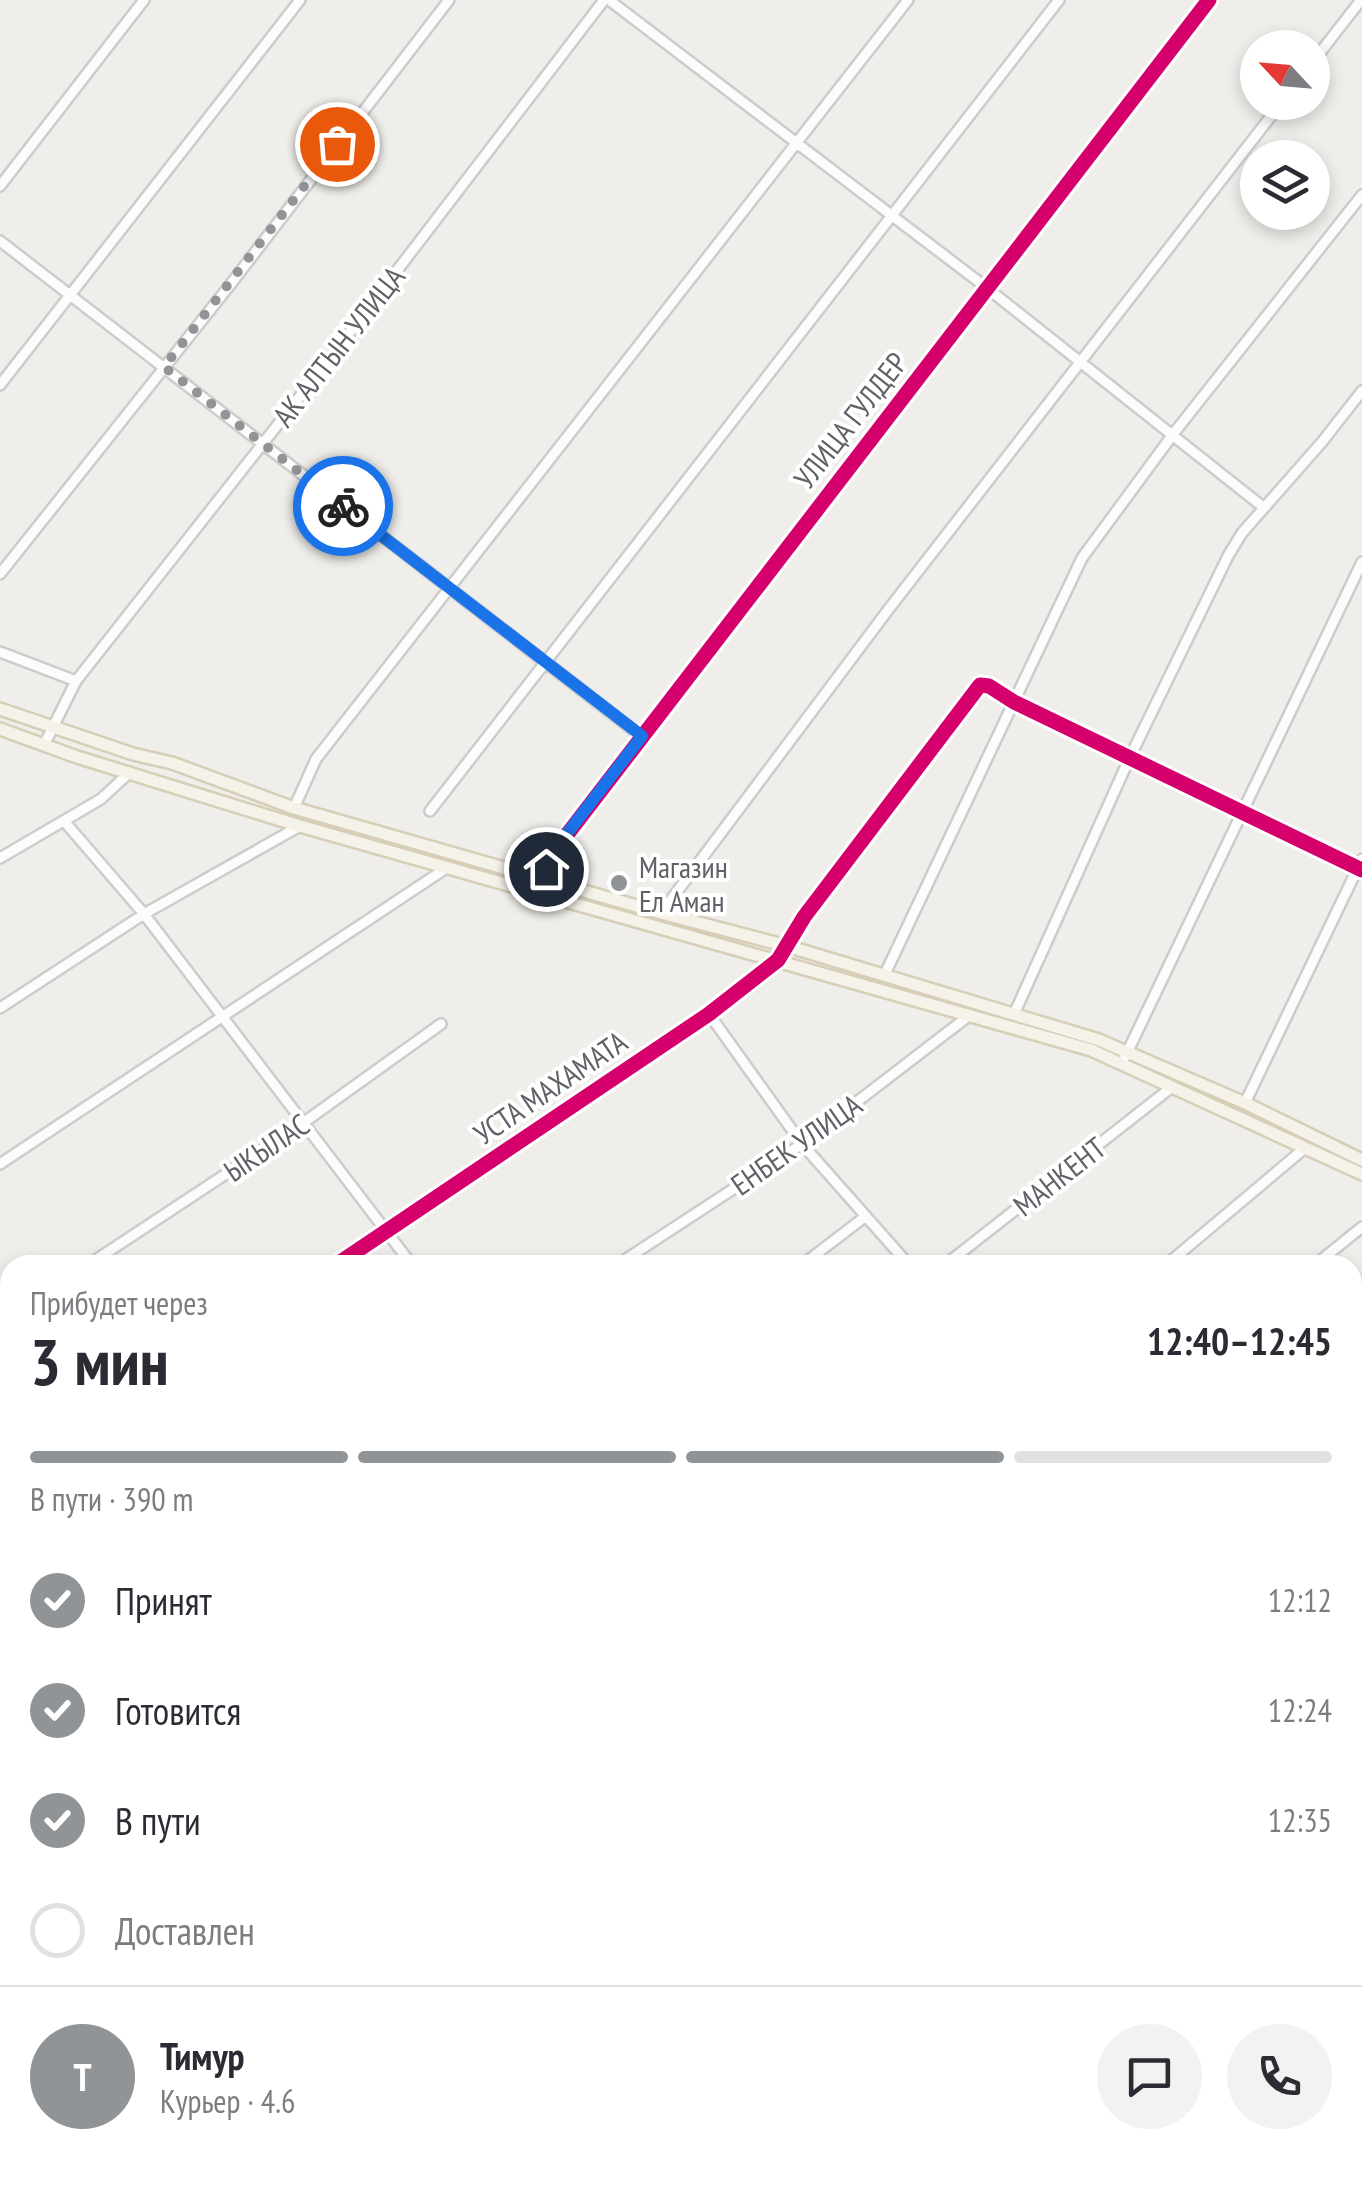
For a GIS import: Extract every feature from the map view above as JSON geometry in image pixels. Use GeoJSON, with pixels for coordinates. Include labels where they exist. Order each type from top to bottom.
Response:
{"type":"FeatureCollection","features":[{"type":"Feature","properties":{"kind":"main road"},"geometry":{"type":"LineString","coordinates":[[0,709],[294,808],[1015,1012],[1128,1050],[1362,1160]]}},
{"type":"Feature","properties":{"kind":"main road"},"geometry":{"type":"LineString","coordinates":[[0,729],[300,826],[1091,1050],[1362,1174]]}},
{"type":"Feature","properties":{"kind":"street"},"geometry":{"type":"LineString","coordinates":[[0,186],[144,0]]}},
{"type":"Feature","properties":{"kind":"street"},"geometry":{"type":"LineString","coordinates":[[0,385],[300,0]]}},
{"type":"Feature","properties":{"kind":"street"},"geometry":{"type":"LineString","coordinates":[[0,574],[449,0]]}},
{"type":"Feature","properties":{"kind":"street"},"geometry":{"type":"LineString","coordinates":[[607,0],[988,288],[1264,507]]}},
{"type":"Feature","properties":{"kind":"street","name":"АК АЛТЫН УЛИЦА"},"geometry":{"type":"LineString","coordinates":[[44,745],[76,681],[607,0]]}},
{"type":"Feature","properties":{"kind":"street"},"geometry":{"type":"LineString","coordinates":[[294,808],[316,759],[908,0]]}},
{"type":"Feature","properties":{"kind":"street"},"geometry":{"type":"LineString","coordinates":[[430,811],[1058,0]]}},
{"type":"Feature","properties":{"kind":"street","name":"УЛИЦА ГУЛДЕР"},"geometry":{"type":"LineString","coordinates":[[542,878],[559,844],[1209,0]]}},
{"type":"Feature","properties":{"kind":"street"},"geometry":{"type":"LineString","coordinates":[[1330,40],[1361,0]]}},
{"type":"Feature","properties":{"kind":"street"},"geometry":{"type":"LineString","coordinates":[[662,914],[888,610],[1268,120]]}},
{"type":"Feature","properties":{"kind":"street"},"geometry":{"type":"LineString","coordinates":[[884,976],[1082,558],[1174,433],[1362,195]]}},
{"type":"Feature","properties":{"kind":"street"},"geometry":{"type":"LineString","coordinates":[[0,241],[642,736]]}},
{"type":"Feature","properties":{"kind":"street"},"geometry":{"type":"LineString","coordinates":[[1015,1012],[1130,758],[1228,556],[1362,390]]}},
{"type":"Feature","properties":{"kind":"street"},"geometry":{"type":"LineString","coordinates":[[1121,1064],[1362,562]]}},
{"type":"Feature","properties":{"kind":"street"},"geometry":{"type":"LineString","coordinates":[[0,652],[76,681]]}},
{"type":"Feature","properties":{"kind":"street","name":"УСТА МАХАМАТА"},"geometry":{"type":"LineString","coordinates":[[350,1255],[709,1014],[778,960],[804,917],[978,686],[989,686],[1014,702]]}},
{"type":"Feature","properties":{"kind":"street"},"geometry":{"type":"LineString","coordinates":[[1014,702],[1360,866],[1245,1103]]}},
{"type":"Feature","properties":{"kind":"street"},"geometry":{"type":"LineString","coordinates":[[0,858],[100,799],[130,772]]}},
{"type":"Feature","properties":{"kind":"street"},"geometry":{"type":"LineString","coordinates":[[64,822],[144,914],[405,1255]]}},
{"type":"Feature","properties":{"kind":"street"},"geometry":{"type":"LineString","coordinates":[[0,1008],[144,914],[300,826]]}},
{"type":"Feature","properties":{"kind":"street"},"geometry":{"type":"LineString","coordinates":[[0,1164],[448,867]]}},
{"type":"Feature","properties":{"kind":"street"},"geometry":{"type":"LineString","coordinates":[[709,1014],[802,1144],[900,1255]]}},
{"type":"Feature","properties":{"kind":"street","name":"ЕНБЕК УЛИЦА"},"geometry":{"type":"LineString","coordinates":[[631,1255],[802,1144],[970,1015]]}},
{"type":"Feature","properties":{"kind":"street","name":"ЫКЫЛАС"},"geometry":{"type":"LineString","coordinates":[[103,1255],[303,1123],[441,1024]]}},
{"type":"Feature","properties":{"kind":"street","name":"МАНКЕНТ"},"geometry":{"type":"LineString","coordinates":[[958,1255],[1172,1087]]}},
{"type":"Feature","properties":{"kind":"street"},"geometry":{"type":"LineString","coordinates":[[1178,1255],[1305,1148]]}},
{"type":"Feature","properties":{"kind":"street"},"geometry":{"type":"LineString","coordinates":[[815,1255],[866,1216]]}},
{"type":"Feature","properties":{"kind":"street"},"geometry":{"type":"LineString","coordinates":[[1327,1255],[1362,1227]]}},
{"type":"Feature","properties":{"kind":"cycle path"},"geometry":{"type":"LineString","coordinates":[[542,878],[559,845],[1209,0]]}},
{"type":"Feature","properties":{"kind":"cycle path"},"geometry":{"type":"LineString","coordinates":[[351,1255],[709,1014],[778,960],[804,917],[980,685],[989,686],[1014,702],[1362,870]]}},
{"type":"Feature","properties":{"kind":"way so far"},"geometry":{"type":"LineString","coordinates":[[337,144],[164,367],[343,506]]}},
{"type":"Feature","properties":{"kind":"place","name":"Магазин Ел Аман"},"geometry":{"type":"Point","coordinates":[619,883]}},
{"type":"Feature","properties":{"kind":"route"},"geometry":{"type":"LineString","coordinates":[[343,506],[642,736],[559,844],[546,869]]}}]}
